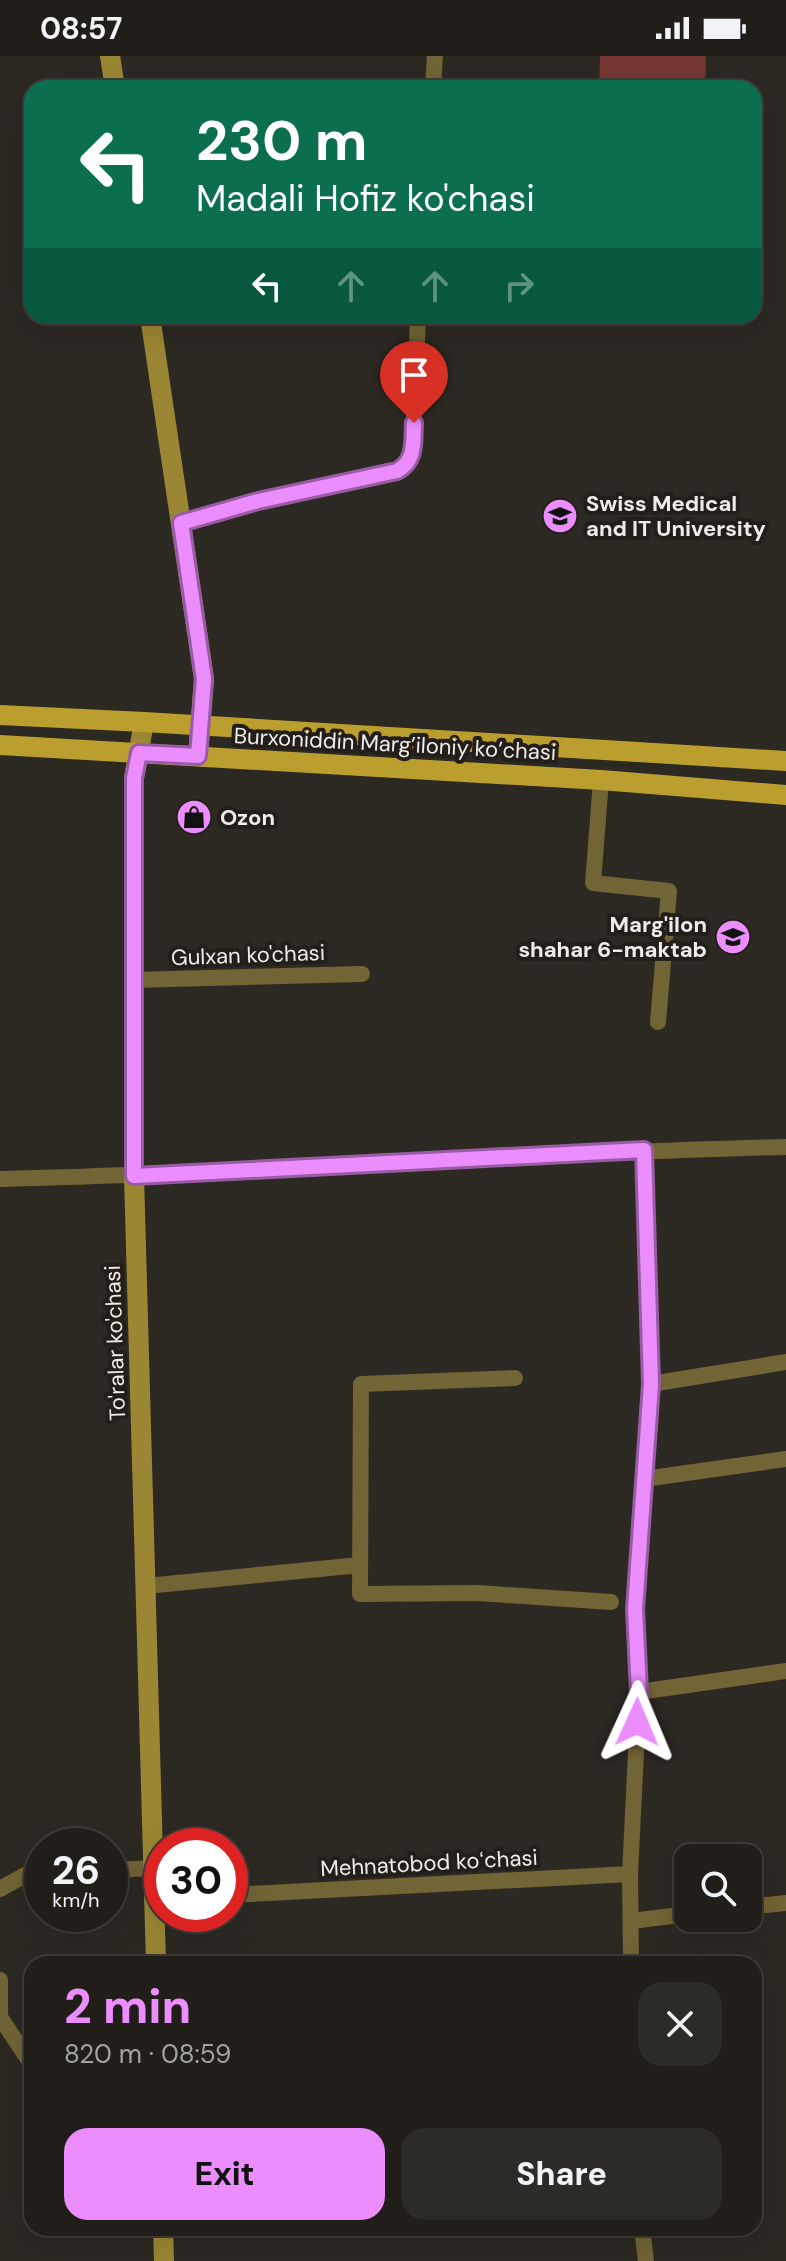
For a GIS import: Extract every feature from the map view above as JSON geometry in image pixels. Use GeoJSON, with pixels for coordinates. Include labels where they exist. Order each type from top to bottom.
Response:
{"type":"FeatureCollection","features":[{"type":"Feature","properties":{"kind":"main road","name":"Burxoniddin Marg’iloniy ko’chasi"},"geometry":{"type":"LineString","coordinates":[[0,715],[786,761]]}},
{"type":"Feature","properties":{"kind":"main road","name":"Burxoniddin Marg’iloniy ko’chasi"},"geometry":{"type":"LineString","coordinates":[[0,745],[601,780],[786,795]]}},
{"type":"Feature","properties":{"kind":"street"},"geometry":{"type":"LineString","coordinates":[[110,56],[114,80]]}},
{"type":"Feature","properties":{"kind":"street"},"geometry":{"type":"LineString","coordinates":[[434,80],[435,56]]}},
{"type":"Feature","properties":{"kind":"street"},"geometry":{"type":"LineString","coordinates":[[151,324],[204,679],[198,756]]}},
{"type":"Feature","properties":{"kind":"street"},"geometry":{"type":"LineString","coordinates":[[181,523],[258,501],[397,471],[408,464],[413,449],[418,324]]}},
{"type":"Feature","properties":{"kind":"street","name":"To'ralar ko'chasi"},"geometry":{"type":"LineString","coordinates":[[144,722],[134,778],[134,1176],[153,1828]]}},
{"type":"Feature","properties":{"kind":"street"},"geometry":{"type":"LineString","coordinates":[[601,780],[593,883],[669,891],[658,1022]]}},
{"type":"Feature","properties":{"kind":"street","name":"Gulxan ko'chasi"},"geometry":{"type":"LineString","coordinates":[[134,980],[362,974]]}},
{"type":"Feature","properties":{"kind":"street"},"geometry":{"type":"LineString","coordinates":[[0,1179],[134,1176],[644,1150],[786,1147]]}},
{"type":"Feature","properties":{"kind":"street"},"geometry":{"type":"LineString","coordinates":[[631,1956],[630,1874],[639,1692],[635,1609],[651,1384],[644,1150]]}},
{"type":"Feature","properties":{"kind":"street"},"geometry":{"type":"LineString","coordinates":[[651,1384],[786,1362]]}},
{"type":"Feature","properties":{"kind":"street"},"geometry":{"type":"LineString","coordinates":[[515,1378],[361,1384],[360,1594],[478,1593],[611,1602]]}},
{"type":"Feature","properties":{"kind":"street"},"geometry":{"type":"LineString","coordinates":[[644,1479],[786,1459]]}},
{"type":"Feature","properties":{"kind":"street"},"geometry":{"type":"LineString","coordinates":[[146,1586],[360,1565]]}},
{"type":"Feature","properties":{"kind":"street"},"geometry":{"type":"LineString","coordinates":[[639,1692],[786,1671]]}},
{"type":"Feature","properties":{"kind":"street","name":"Mehnatobod koʻchasi"},"geometry":{"type":"LineString","coordinates":[[248,1894],[630,1874]]}},
{"type":"Feature","properties":{"kind":"street"},"geometry":{"type":"LineString","coordinates":[[1,1886],[24,1875]]}},
{"type":"Feature","properties":{"kind":"street"},"geometry":{"type":"LineString","coordinates":[[762,1906],[786,1903]]}},
{"type":"Feature","properties":{"kind":"street"},"geometry":{"type":"LineString","coordinates":[[631,1921],[674,1916]]}},
{"type":"Feature","properties":{"kind":"street","name":"To'ralar ko'chasi"},"geometry":{"type":"LineString","coordinates":[[156,1956],[157,1932]]}},
{"type":"Feature","properties":{"kind":"street"},"geometry":{"type":"LineString","coordinates":[[0,1980],[0,2017],[24,2053]]}},
{"type":"Feature","properties":{"kind":"street"},"geometry":{"type":"LineString","coordinates":[[163,2236],[164,2261]]}},
{"type":"Feature","properties":{"kind":"street"},"geometry":{"type":"LineString","coordinates":[[643,2236],[646,2261]]}},
{"type":"Feature","properties":{"kind":"shaded area"},"geometry":{"type":"Polygon","coordinates":[[[600,56],[706,56],[705,80],[599,80],[600,56]]]}},
{"type":"Feature","properties":{"kind":"place","name":"Swiss Medical and IT University"},"geometry":{"type":"Point","coordinates":[560,516]}},
{"type":"Feature","properties":{"kind":"place","name":"Ozon"},"geometry":{"type":"Point","coordinates":[194,817]}},
{"type":"Feature","properties":{"kind":"place","name":"Marg'ilon shahar 6-maktab"},"geometry":{"type":"Point","coordinates":[733,937]}},
{"type":"Feature","properties":{"kind":"route"},"geometry":{"type":"LineString","coordinates":[[414,423],[411,457],[408,464],[397,471],[258,501],[181,523],[204,679],[201,726],[198,756],[139,753],[134,778],[134,1176],[644,1150],[651,1384],[635,1609],[639,1692],[637,1722]]}}]}
